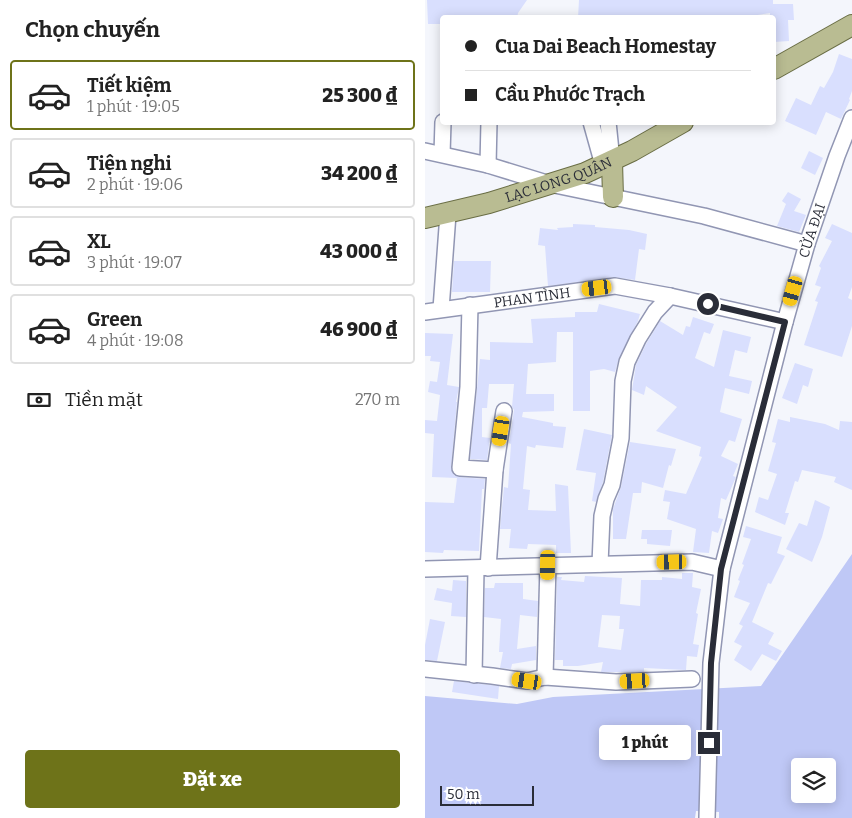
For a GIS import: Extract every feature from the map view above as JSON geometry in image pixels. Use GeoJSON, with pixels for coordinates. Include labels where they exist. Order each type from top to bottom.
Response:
{"type":"FeatureCollection","features":[{"type":"Feature","properties":{"kind":"main road"},"geometry":{"type":"LineString","coordinates":[[776,68],[852,24]]}},
{"type":"Feature","properties":{"kind":"main road","name":"LẠC LONG QUÂN"},"geometry":{"type":"LineString","coordinates":[[425,218],[449,214],[585,173],[608,163],[678,125]]}},
{"type":"Feature","properties":{"kind":"main road"},"geometry":{"type":"LineString","coordinates":[[608,163],[613,197]]}},
{"type":"Feature","properties":{"kind":"street","name":"CỬA ĐẠI"},"geometry":{"type":"LineString","coordinates":[[707,818],[711,668],[721,569],[807,244],[852,118]]}},
{"type":"Feature","properties":{"kind":"street"},"geometry":{"type":"LineString","coordinates":[[442,154],[443,125]]}},
{"type":"Feature","properties":{"kind":"street"},"geometry":{"type":"LineString","coordinates":[[488,165],[489,125]]}},
{"type":"Feature","properties":{"kind":"street"},"geometry":{"type":"LineString","coordinates":[[592,125],[608,163]]}},
{"type":"Feature","properties":{"kind":"street"},"geometry":{"type":"LineString","coordinates":[[608,125],[608,163]]}},
{"type":"Feature","properties":{"kind":"street"},"geometry":{"type":"LineString","coordinates":[[425,151],[488,165],[550,184],[703,216],[807,244]]}},
{"type":"Feature","properties":{"kind":"street"},"geometry":{"type":"LineString","coordinates":[[441,309],[449,214]]}},
{"type":"Feature","properties":{"kind":"street","name":"PHAN TÌNH"},"geometry":{"type":"LineString","coordinates":[[425,312],[615,286],[670,296],[785,322]]}},
{"type":"Feature","properties":{"kind":"street"},"geometry":{"type":"LineString","coordinates":[[599,564],[603,516],[621,438],[623,381],[627,362],[638,339],[655,312],[670,296]]}},
{"type":"Feature","properties":{"kind":"street"},"geometry":{"type":"LineString","coordinates":[[470,305],[468,387],[460,468],[495,470]]}},
{"type":"Feature","properties":{"kind":"street"},"geometry":{"type":"LineString","coordinates":[[474,675],[482,568],[504,411]]}},
{"type":"Feature","properties":{"kind":"street"},"geometry":{"type":"LineString","coordinates":[[425,569],[692,562],[721,569]]}},
{"type":"Feature","properties":{"kind":"street"},"geometry":{"type":"LineString","coordinates":[[545,677],[548,565]]}},
{"type":"Feature","properties":{"kind":"street"},"geometry":{"type":"LineString","coordinates":[[425,669],[527,681],[545,677],[616,682],[692,679]]}},
{"type":"Feature","properties":{"kind":"water"},"geometry":{"type":"Polygon","coordinates":[[[852,554],[852,818],[719,818],[719,812],[696,811],[695,818],[425,818],[425,696],[517,704],[553,697],[761,686],[852,554]]]}},
{"type":"Feature","properties":{"kind":"building"},"geometry":{"type":"Polygon","coordinates":[[[427,0],[527,0],[518,15],[440,15],[440,24],[428,24],[427,0]]]}},
{"type":"Feature","properties":{"kind":"building"},"geometry":{"type":"Polygon","coordinates":[[[579,0],[773,0],[773,4],[793,4],[794,20],[788,20],[789,41],[776,42],[776,15],[770,15],[770,13],[757,15],[578,15],[579,0]]]}},
{"type":"Feature","properties":{"kind":"building"},"geometry":{"type":"Polygon","coordinates":[[[839,54],[852,59],[852,91],[841,119],[826,112],[816,135],[785,121],[796,98],[811,105],[820,86],[824,88],[833,72],[839,54]]]}},
{"type":"Feature","properties":{"kind":"building"},"geometry":{"type":"Polygon","coordinates":[[[809,151],[823,158],[815,175],[801,168],[809,151]]]}},
{"type":"Feature","properties":{"kind":"building"},"geometry":{"type":"Polygon","coordinates":[[[788,192],[801,199],[794,211],[806,215],[799,232],[777,226],[786,204],[782,201],[788,192]]]}},
{"type":"Feature","properties":{"kind":"building"},"geometry":{"type":"Polygon","coordinates":[[[573,224],[595,225],[595,227],[629,230],[647,234],[645,250],[639,249],[635,280],[614,277],[548,286],[545,246],[538,245],[540,228],[558,230],[557,228],[573,227],[573,224]]]}},
{"type":"Feature","properties":{"kind":"building"},"geometry":{"type":"Polygon","coordinates":[[[832,224],[852,233],[852,287],[848,298],[852,300],[852,326],[842,357],[804,345],[818,302],[815,301],[821,287],[815,285],[821,268],[819,266],[832,241],[825,238],[832,224]]]}},
{"type":"Feature","properties":{"kind":"building"},"geometry":{"type":"Polygon","coordinates":[[[454,261],[491,261],[490,292],[452,292],[454,261]]]}},
{"type":"Feature","properties":{"kind":"building"},"geometry":{"type":"Polygon","coordinates":[[[599,304],[640,314],[619,358],[615,372],[604,369],[590,371],[590,411],[573,411],[573,332],[557,332],[556,362],[528,364],[526,394],[554,394],[554,411],[523,412],[522,417],[553,423],[553,426],[566,427],[563,448],[536,445],[535,448],[527,446],[523,489],[530,490],[528,510],[556,511],[555,484],[568,486],[571,553],[556,553],[556,545],[528,544],[527,549],[509,548],[511,529],[500,529],[504,487],[508,488],[511,444],[509,443],[514,410],[512,407],[514,384],[489,384],[487,408],[482,408],[482,437],[490,438],[487,460],[470,459],[480,359],[490,360],[490,342],[533,343],[531,319],[575,317],[575,312],[597,312],[599,304]]]}},
{"type":"Feature","properties":{"kind":"building"},"geometry":{"type":"Polygon","coordinates":[[[693,317],[714,324],[710,334],[704,332],[695,358],[714,367],[723,330],[751,337],[747,353],[735,350],[729,376],[752,381],[749,394],[725,388],[720,412],[742,419],[735,442],[729,440],[721,456],[738,464],[733,476],[736,477],[726,500],[721,498],[718,518],[723,519],[718,533],[712,531],[709,553],[693,552],[696,529],[667,519],[670,502],[663,501],[665,490],[686,494],[702,457],[699,456],[701,447],[656,431],[677,407],[646,386],[644,395],[632,390],[636,365],[660,321],[683,335],[686,326],[690,327],[693,317]]]}},
{"type":"Feature","properties":{"kind":"building"},"geometry":{"type":"Polygon","coordinates":[[[425,333],[453,334],[447,385],[459,387],[456,402],[451,468],[454,475],[459,477],[485,479],[484,489],[482,489],[479,551],[444,550],[443,553],[425,552],[425,502],[454,503],[457,478],[432,477],[434,434],[425,433],[425,420],[437,421],[440,395],[428,392],[430,381],[437,382],[440,362],[430,361],[431,356],[425,356],[425,333]]]}},
{"type":"Feature","properties":{"kind":"building"},"geometry":{"type":"Polygon","coordinates":[[[795,363],[813,369],[808,387],[803,385],[797,404],[782,398],[795,363]]]}},
{"type":"Feature","properties":{"kind":"building"},"geometry":{"type":"Polygon","coordinates":[[[790,417],[825,424],[839,430],[840,421],[852,422],[852,490],[834,482],[836,477],[802,470],[798,482],[795,481],[785,513],[789,513],[785,525],[755,512],[759,497],[768,500],[777,474],[768,471],[776,443],[772,442],[778,419],[790,422],[790,417]]]}},
{"type":"Feature","properties":{"kind":"building"},"geometry":{"type":"Polygon","coordinates":[[[584,429],[612,435],[603,482],[596,502],[592,501],[596,473],[576,470],[584,429]]]}},
{"type":"Feature","properties":{"kind":"building"},"geometry":{"type":"Polygon","coordinates":[[[630,442],[676,449],[671,466],[669,465],[663,488],[642,482],[641,493],[633,493],[626,539],[613,539],[613,509],[621,487],[630,442]]]}},
{"type":"Feature","properties":{"kind":"building"},"geometry":{"type":"Polygon","coordinates":[[[815,500],[830,507],[822,537],[812,562],[786,549],[799,523],[807,526],[815,500]]]}},
{"type":"Feature","properties":{"kind":"building"},"geometry":{"type":"Polygon","coordinates":[[[746,526],[782,537],[777,553],[785,556],[771,584],[768,583],[752,622],[774,633],[768,644],[782,651],[776,661],[762,654],[751,671],[734,660],[742,646],[734,642],[743,626],[739,624],[750,603],[734,597],[744,565],[742,564],[751,539],[743,537],[746,526]]]}},
{"type":"Feature","properties":{"kind":"building"},"geometry":{"type":"Polygon","coordinates":[[[642,530],[672,530],[670,546],[647,544],[647,539],[641,539],[642,530]]]}},
{"type":"Feature","properties":{"kind":"building"},"geometry":{"type":"Polygon","coordinates":[[[682,573],[693,573],[692,587],[701,589],[693,644],[699,645],[697,657],[687,656],[686,670],[644,668],[644,672],[601,672],[603,662],[563,666],[563,660],[555,660],[557,577],[562,577],[561,580],[584,582],[585,576],[622,578],[620,604],[640,606],[641,580],[662,580],[662,577],[682,579],[682,573]],[[602,615],[598,647],[621,650],[624,629],[619,629],[620,616],[602,615]]]}},
{"type":"Feature","properties":{"kind":"building"},"geometry":{"type":"Polygon","coordinates":[[[453,580],[466,581],[466,617],[451,616],[452,603],[434,600],[437,588],[452,591],[453,580]]]}},
{"type":"Feature","properties":{"kind":"building"},"geometry":{"type":"Polygon","coordinates":[[[495,583],[523,583],[523,599],[538,601],[537,617],[520,615],[517,649],[536,646],[536,660],[512,664],[511,669],[500,668],[503,652],[499,652],[501,619],[484,617],[485,588],[494,588],[495,583]]]}},
{"type":"Feature","properties":{"kind":"building"},"geometry":{"type":"Polygon","coordinates":[[[430,619],[445,622],[437,661],[425,660],[425,645],[430,619]]]}},
{"type":"Feature","properties":{"kind":"building"},"geometry":{"type":"Polygon","coordinates":[[[454,681],[499,686],[498,699],[452,692],[454,681]]]}},
{"type":"Feature","properties":{"kind":"route"},"geometry":{"type":"LineString","coordinates":[[708,304],[785,322],[746,480],[721,569],[711,663],[709,743]]}}]}
